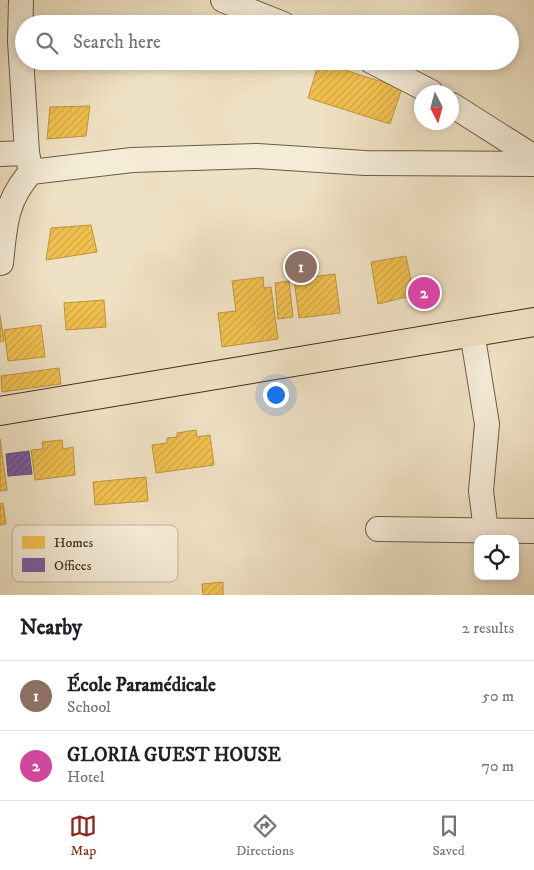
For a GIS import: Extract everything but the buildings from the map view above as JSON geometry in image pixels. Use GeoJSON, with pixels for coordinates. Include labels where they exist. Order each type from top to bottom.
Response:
{"type":"FeatureCollection","features":[{"type":"Feature","properties":{"kind":"main road"},"geometry":{"type":"LineString","coordinates":[[0,411],[534,322]]}},
{"type":"Feature","properties":{"kind":"street"},"geometry":{"type":"LineString","coordinates":[[21,0],[21,15]]}},
{"type":"Feature","properties":{"kind":"street"},"geometry":{"type":"LineString","coordinates":[[223,0],[260,15]]}},
{"type":"Feature","properties":{"kind":"street"},"geometry":{"type":"LineString","coordinates":[[1,263],[10,201],[29,163],[22,70]]}},
{"type":"Feature","properties":{"kind":"street"},"geometry":{"type":"LineString","coordinates":[[388,70],[417,85]]}},
{"type":"Feature","properties":{"kind":"street"},"geometry":{"type":"LineString","coordinates":[[459,109],[534,157]]}},
{"type":"Feature","properties":{"kind":"street"},"geometry":{"type":"LineString","coordinates":[[0,154],[29,163],[257,156],[365,163],[534,164]]}},
{"type":"Feature","properties":{"kind":"street"},"geometry":{"type":"LineString","coordinates":[[472,332],[487,424],[481,491],[486,531]]}},
{"type":"Feature","properties":{"kind":"street"},"geometry":{"type":"LineString","coordinates":[[378,529],[534,531]]}},
{"type":"Feature","properties":{"kind":"place","name":"École Paramédicale"},"geometry":{"type":"Point","coordinates":[301,267]}},
{"type":"Feature","properties":{"kind":"place","name":"GLORIA GUEST HOUSE"},"geometry":{"type":"Point","coordinates":[424,293]}}]}
